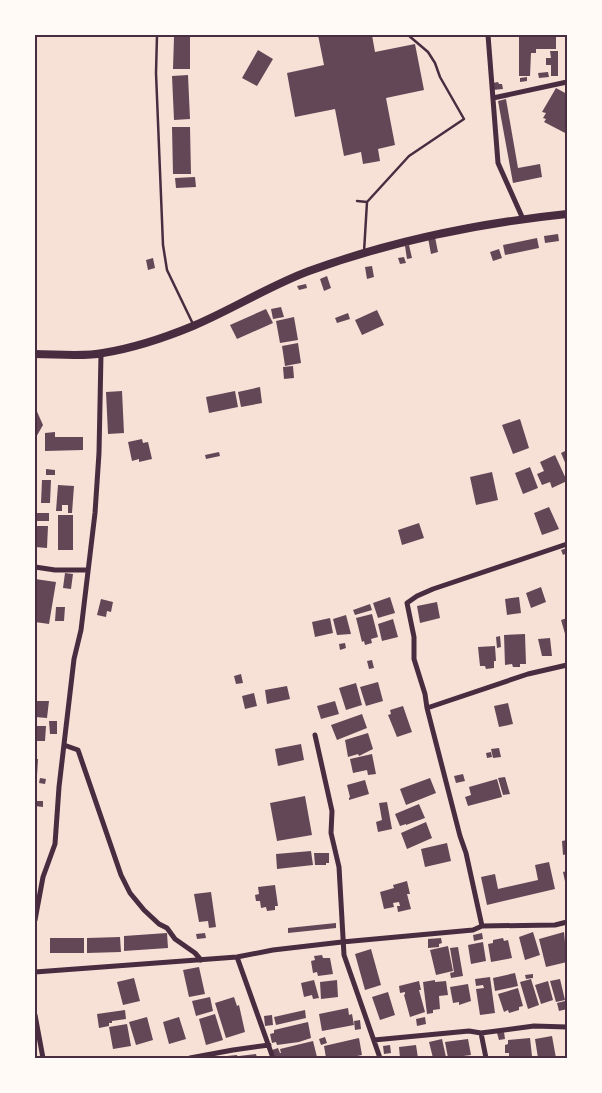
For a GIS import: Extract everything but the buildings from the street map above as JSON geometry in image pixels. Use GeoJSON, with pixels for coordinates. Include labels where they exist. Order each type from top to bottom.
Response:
{"type":"FeatureCollection","features":[{"type":"Feature","properties":{"kind":"main road"},"geometry":{"type":"LineString","coordinates":[[35,354],[101,354],[144,344],[194,326],[270,287],[309,271],[364,253],[444,233],[524,218],[567,214]]}},
{"type":"Feature","properties":{"kind":"street"},"geometry":{"type":"LineString","coordinates":[[488,35],[498,162],[524,218]]}},
{"type":"Feature","properties":{"kind":"street"},"geometry":{"type":"LineString","coordinates":[[493,98],[567,82]]}},
{"type":"Feature","properties":{"kind":"street"},"geometry":{"type":"LineString","coordinates":[[35,920],[43,877],[56,844],[59,787],[74,659],[81,630],[96,505],[101,354]]}},
{"type":"Feature","properties":{"kind":"street"},"geometry":{"type":"LineString","coordinates":[[482,926],[466,853],[460,836],[425,694],[414,659],[414,637],[407,603],[416,596],[433,589],[567,544]]}},
{"type":"Feature","properties":{"kind":"street"},"geometry":{"type":"LineString","coordinates":[[35,567],[55,570],[88,570]]}},
{"type":"Feature","properties":{"kind":"street"},"geometry":{"type":"LineString","coordinates":[[427,708],[528,674],[567,666]]}},
{"type":"Feature","properties":{"kind":"street"},"geometry":{"type":"LineString","coordinates":[[315,735],[332,811],[331,833],[339,868],[344,955],[380,1058]]}},
{"type":"Feature","properties":{"kind":"street"},"geometry":{"type":"LineString","coordinates":[[64,745],[78,750],[121,875],[130,892],[152,917],[167,928],[175,939],[195,953],[200,960]]}},
{"type":"Feature","properties":{"kind":"street"},"geometry":{"type":"LineString","coordinates":[[35,877],[43,877]]}},
{"type":"Feature","properties":{"kind":"street"},"geometry":{"type":"LineString","coordinates":[[35,972],[237,957],[273,950],[342,942],[473,930],[482,926],[555,925],[567,922]]}},
{"type":"Feature","properties":{"kind":"street"},"geometry":{"type":"LineString","coordinates":[[237,957],[273,1058]]}},
{"type":"Feature","properties":{"kind":"street"},"geometry":{"type":"LineString","coordinates":[[35,1015],[44,1058]]}},
{"type":"Feature","properties":{"kind":"street"},"geometry":{"type":"LineString","coordinates":[[374,1040],[469,1031],[481,1033],[534,1026],[567,1027]]}},
{"type":"Feature","properties":{"kind":"street"},"geometry":{"type":"LineString","coordinates":[[481,1033],[486,1058]]}},
{"type":"Feature","properties":{"kind":"street"},"geometry":{"type":"LineString","coordinates":[[190,1058],[269,1045]]}},
{"type":"Feature","properties":{"kind":"lane"},"geometry":{"type":"LineString","coordinates":[[157,35],[156,73],[163,245],[168,270],[194,326]]}},
{"type":"Feature","properties":{"kind":"lane"},"geometry":{"type":"LineString","coordinates":[[364,253],[367,202],[409,156],[464,119],[428,52],[408,35]]}},
{"type":"Feature","properties":{"kind":"lane"},"geometry":{"type":"LineString","coordinates":[[357,201],[367,202]]}}]}
